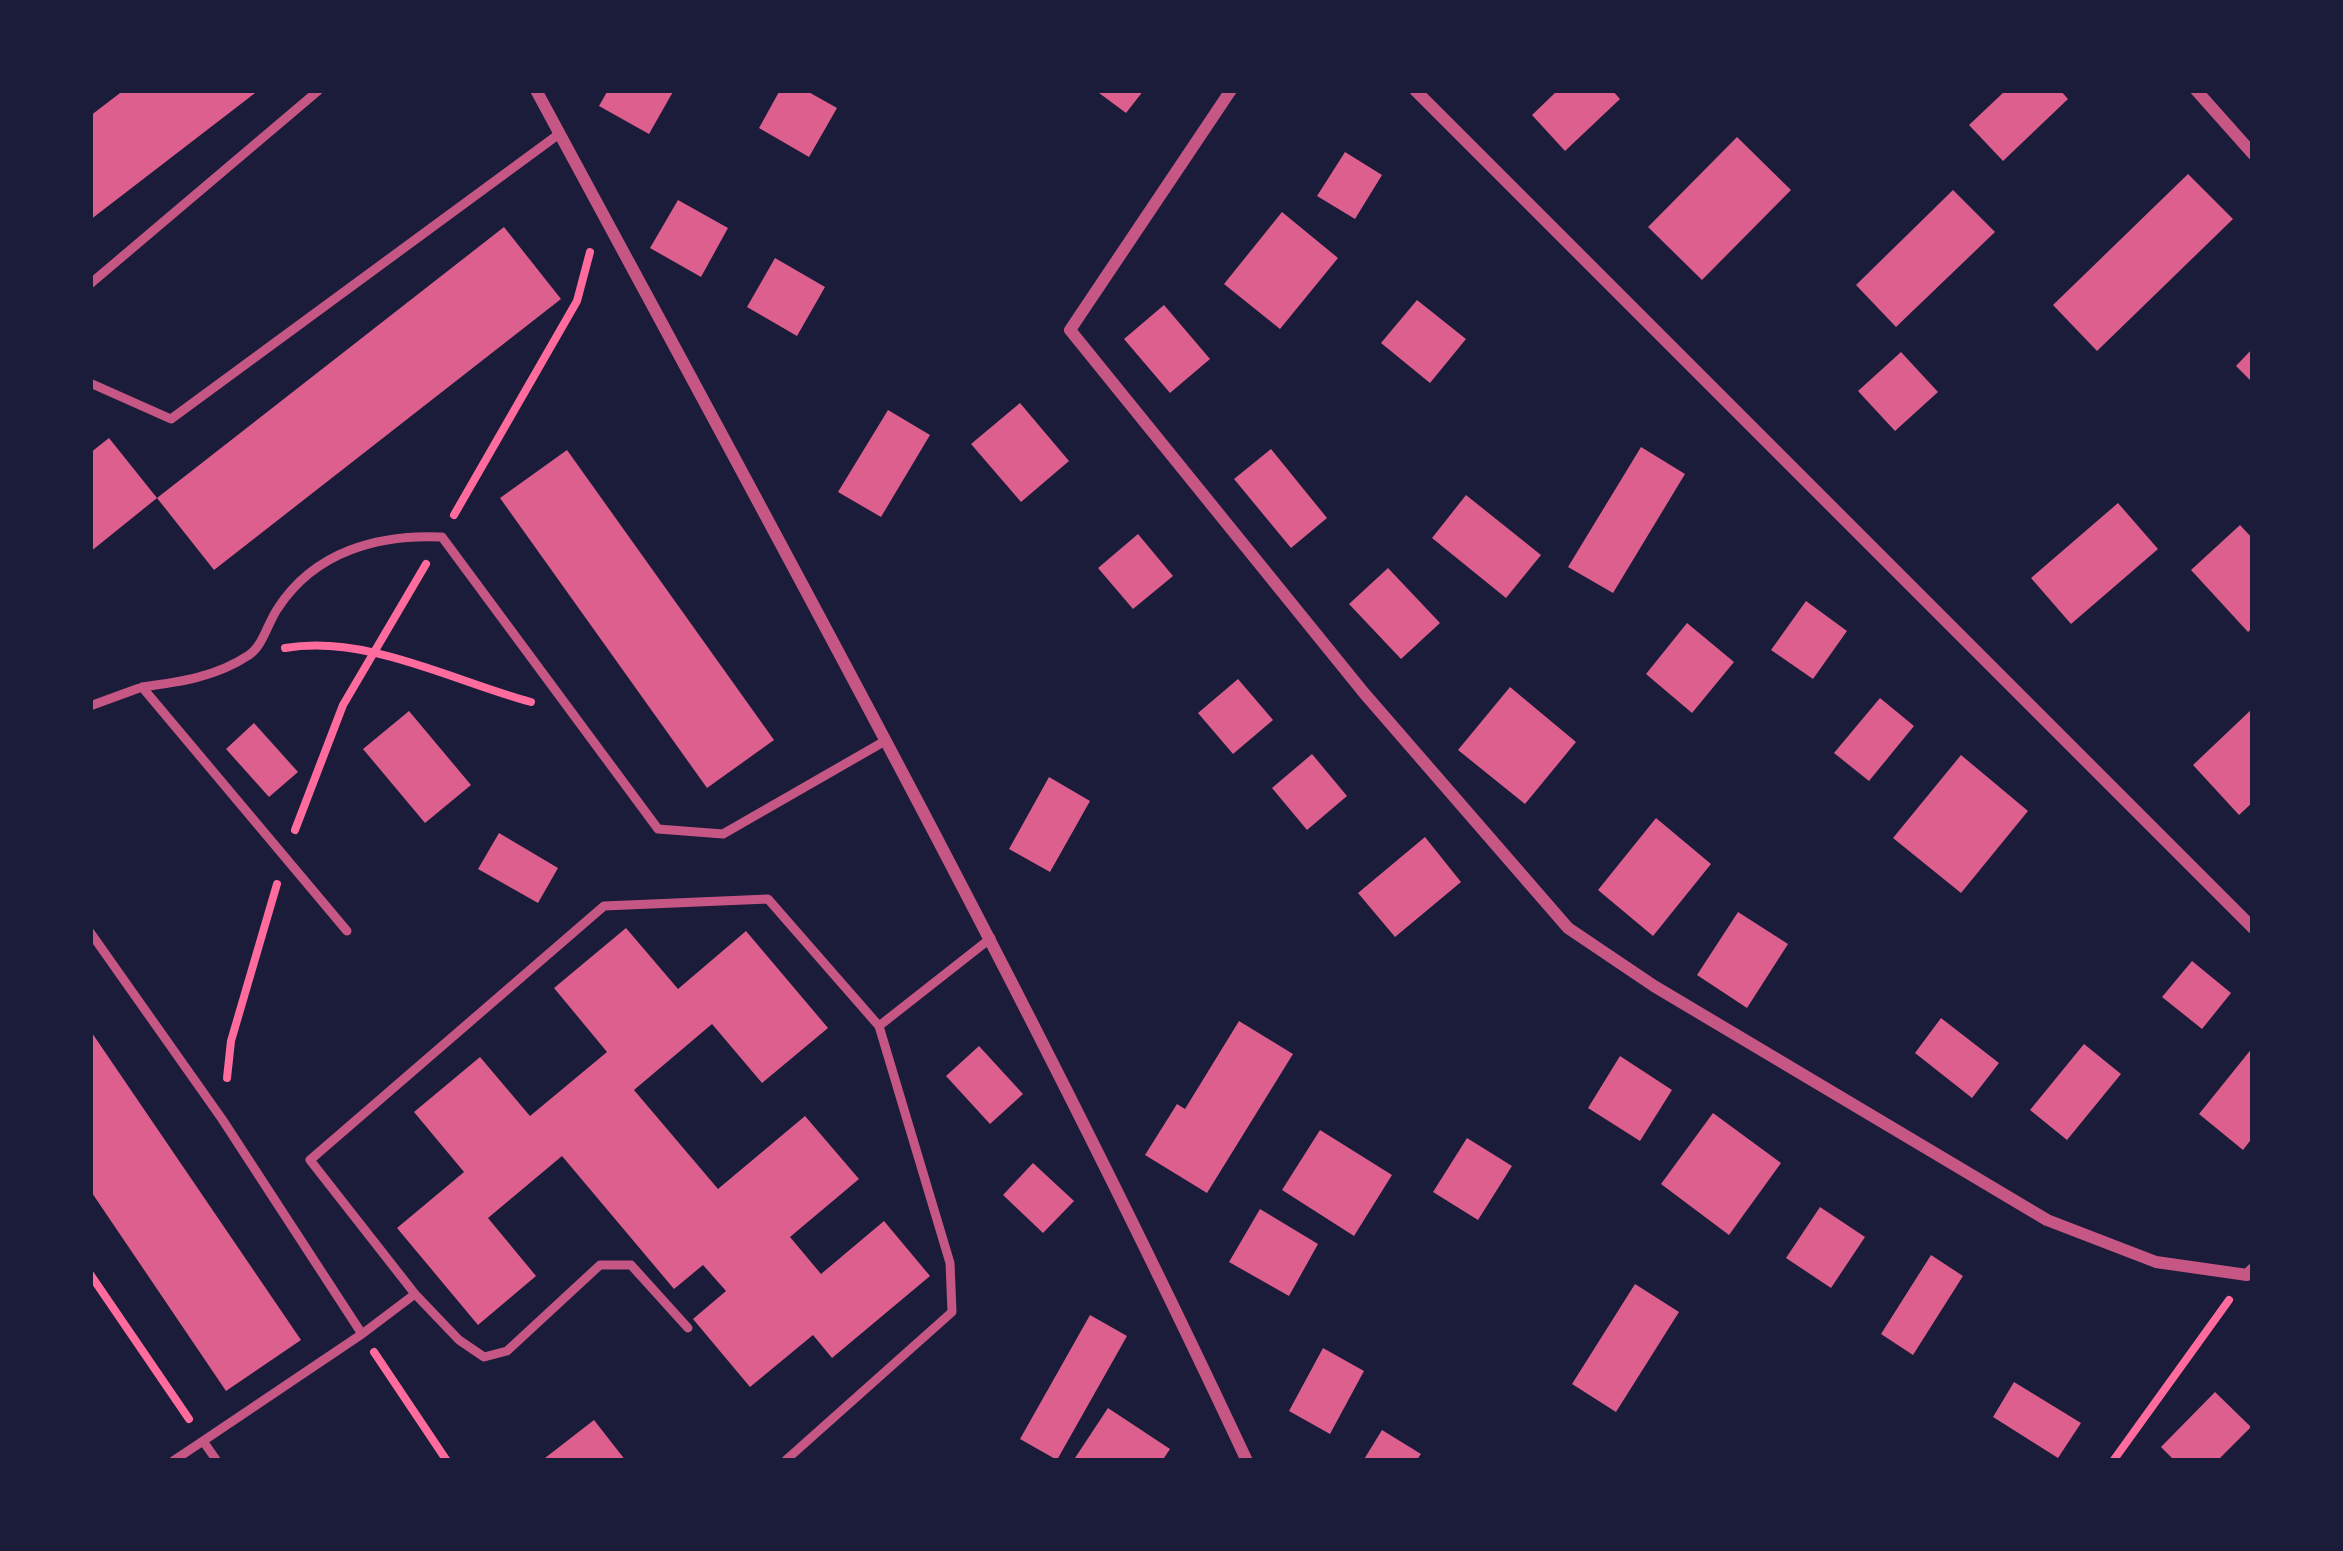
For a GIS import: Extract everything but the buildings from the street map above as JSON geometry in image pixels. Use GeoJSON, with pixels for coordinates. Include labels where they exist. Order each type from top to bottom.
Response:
{"type":"FeatureCollection","features":[{"type":"Feature","properties":{"kind":"street"},"geometry":{"type":"LineString","coordinates":[[536,90],[992,938],[1126,1202],[1246,1461]]}},
{"type":"Feature","properties":{"kind":"street"},"geometry":{"type":"LineString","coordinates":[[1232,90],[1070,330],[1380,711],[1568,928],[1654,986],[2047,1220],[2156,1262],[2250,1272]]}},
{"type":"Feature","properties":{"kind":"street"},"geometry":{"type":"LineString","coordinates":[[1415,90],[2253,928]]}},
{"type":"Feature","properties":{"kind":"street"},"geometry":{"type":"LineString","coordinates":[[2196,90],[2253,154]]}},
{"type":"Feature","properties":{"kind":"lane"},"geometry":{"type":"LineString","coordinates":[[90,284],[319,90]]}},
{"type":"Feature","properties":{"kind":"lane"},"geometry":{"type":"LineString","coordinates":[[90,383],[171,419],[559,134]]}},
{"type":"Feature","properties":{"kind":"lane"},"geometry":{"type":"LineString","coordinates":[[90,706],[142,687],[202,679],[254,653],[280,604],[326,560],[392,535],[442,537],[658,830],[723,834],[885,741]]}},
{"type":"Feature","properties":{"kind":"lane"},"geometry":{"type":"LineString","coordinates":[[142,687],[347,931]]}},
{"type":"Feature","properties":{"kind":"lane"},"geometry":{"type":"LineString","coordinates":[[688,1328],[632,1264],[600,1264],[507,1351],[484,1357],[459,1340],[415,1294],[310,1160],[604,906],[767,898],[879,1026],[950,1262],[952,1312],[786,1460]]}},
{"type":"Feature","properties":{"kind":"lane"},"geometry":{"type":"LineString","coordinates":[[90,932],[222,1119],[362,1334]]}},
{"type":"Feature","properties":{"kind":"lane"},"geometry":{"type":"LineString","coordinates":[[879,1026],[992,938]]}},
{"type":"Feature","properties":{"kind":"lane"},"geometry":{"type":"LineString","coordinates":[[172,1461],[415,1294]]}},
{"type":"Feature","properties":{"kind":"lane"},"geometry":{"type":"LineString","coordinates":[[203,1441],[217,1461]]}},
{"type":"Feature","properties":{"kind":"path"},"geometry":{"type":"LineString","coordinates":[[222,1119],[231,1041],[285,857],[343,705],[577,301],[601,210]]}},
{"type":"Feature","properties":{"kind":"path"},"geometry":{"type":"LineString","coordinates":[[254,653],[314,643],[374,653],[572,713]]}},
{"type":"Feature","properties":{"kind":"path"},"geometry":{"type":"LineString","coordinates":[[2114,1461],[2250,1272]]}},
{"type":"Feature","properties":{"kind":"path"},"geometry":{"type":"LineString","coordinates":[[90,1274],[203,1441]]}},
{"type":"Feature","properties":{"kind":"path"},"geometry":{"type":"LineString","coordinates":[[362,1334],[447,1461]]}}]}
